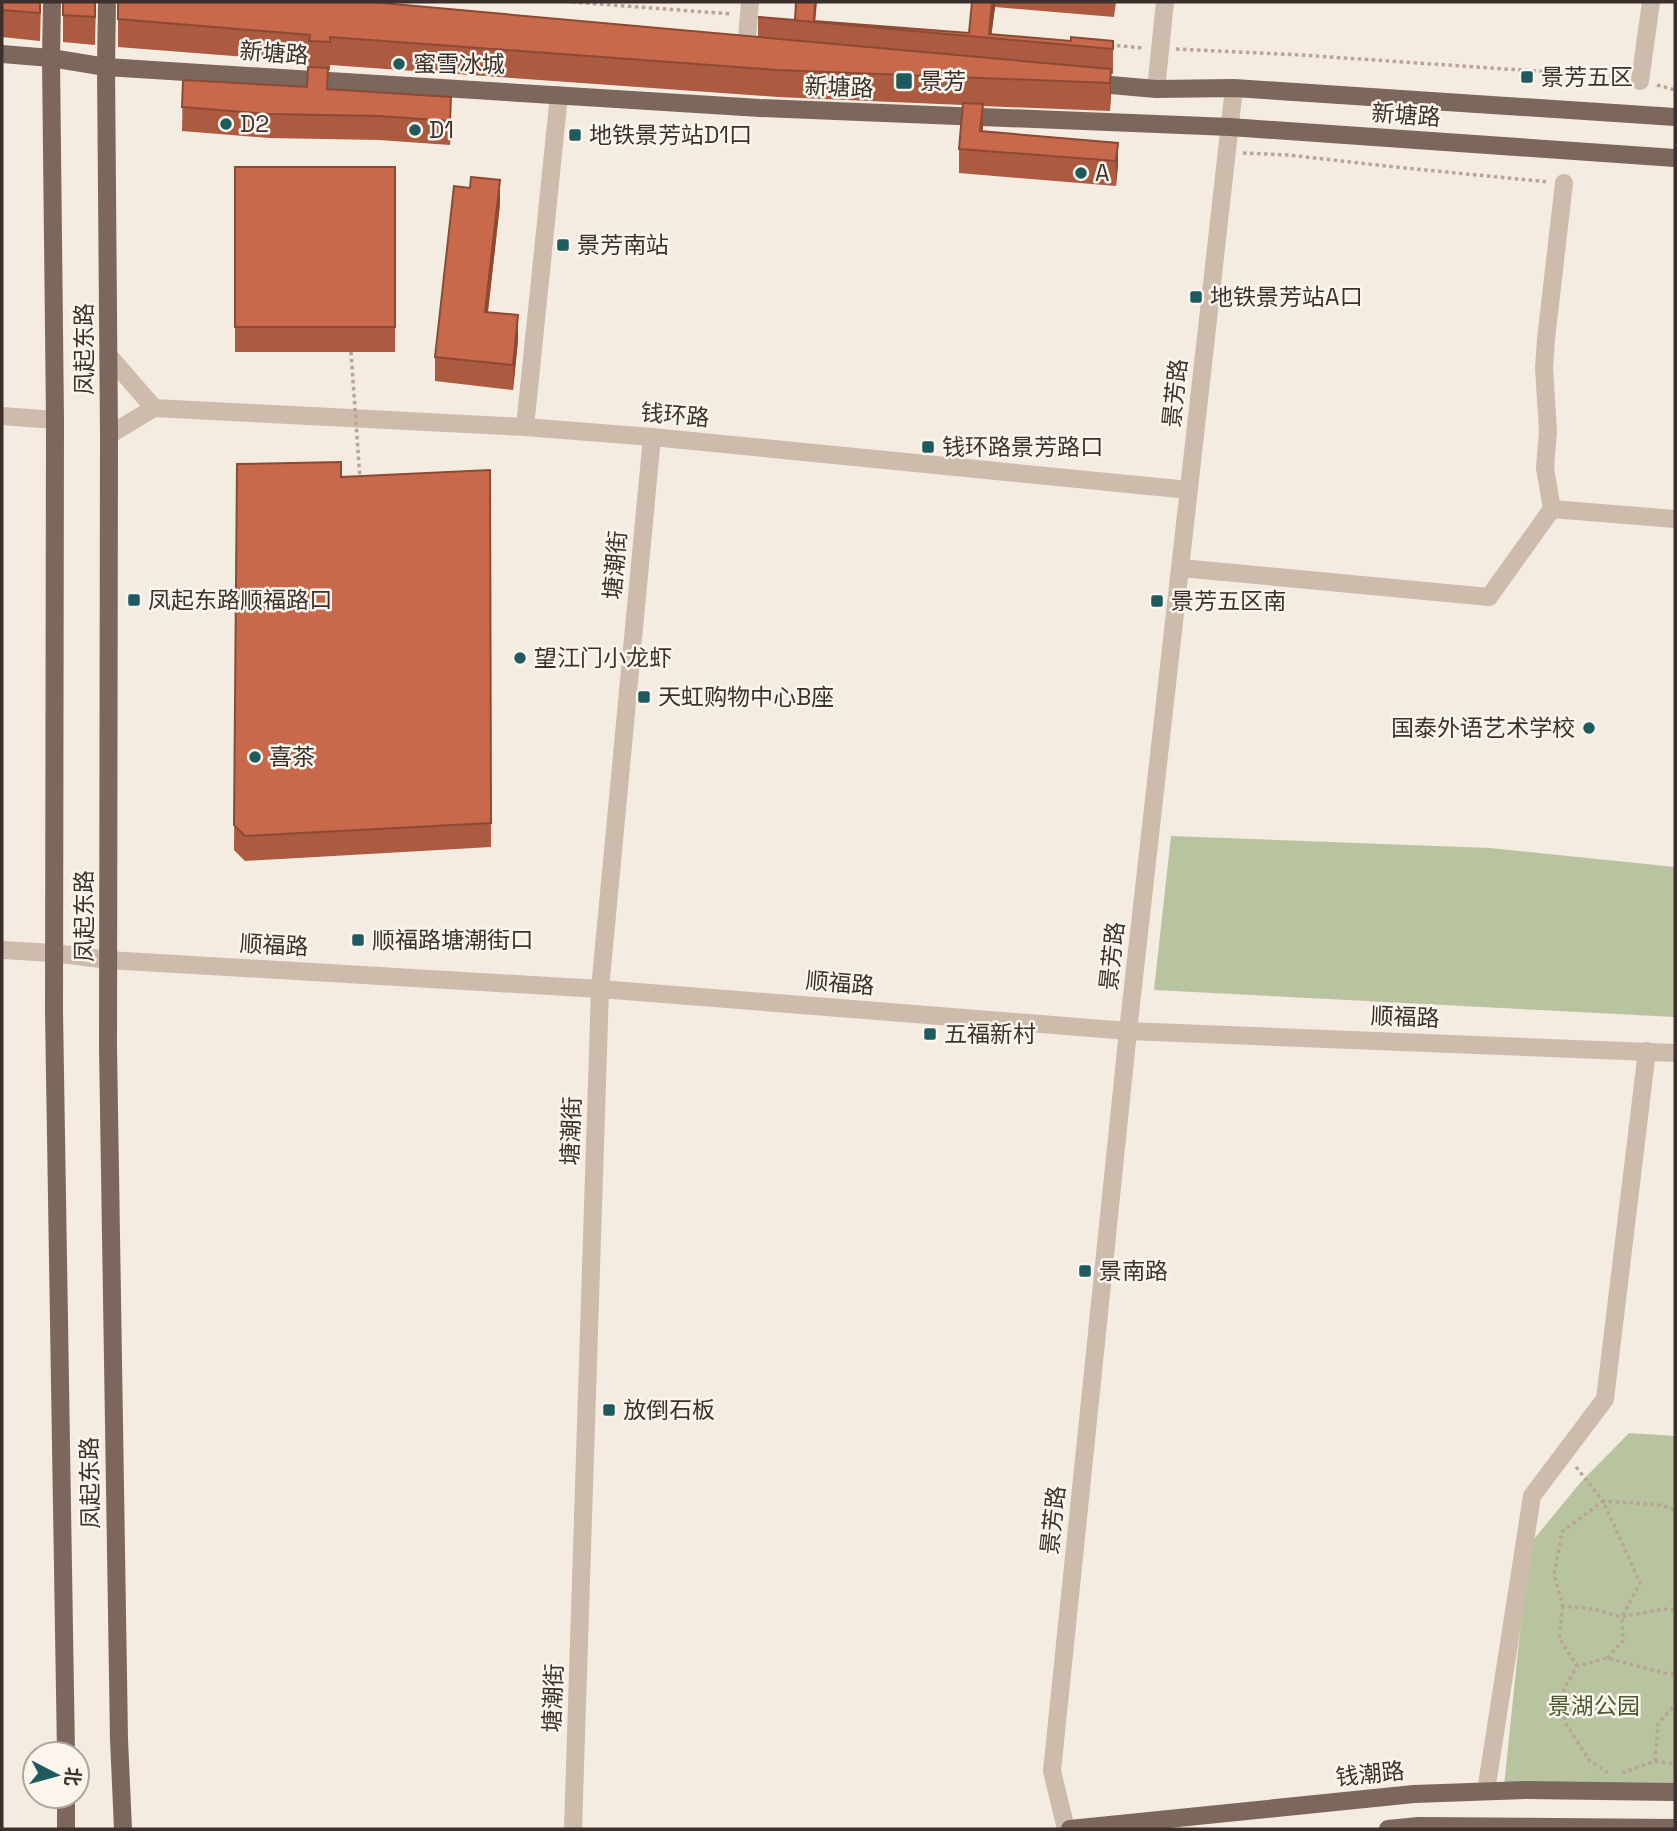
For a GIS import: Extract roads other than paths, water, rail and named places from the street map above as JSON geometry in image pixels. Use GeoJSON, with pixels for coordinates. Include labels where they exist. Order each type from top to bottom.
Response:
{"type":"FeatureCollection","features":[{"type":"Feature","properties":{"kind":"main road","name":"凤起东路"},"geometry":{"type":"LineString","coordinates":[[52,2],[54,953],[66,1740]]}},
{"type":"Feature","properties":{"kind":"main road","name":"凤起东路"},"geometry":{"type":"LineString","coordinates":[[107,2],[108,1059],[118,1711],[123,1829]]}},
{"type":"Feature","properties":{"kind":"main road","name":"新塘路"},"geometry":{"type":"LineString","coordinates":[[2,54],[51,58],[106,67],[760,108],[1230,127],[1675,158]]}},
{"type":"Feature","properties":{"kind":"main road","name":"新塘路"},"geometry":{"type":"LineString","coordinates":[[1074,81],[1156,89],[1234,88],[1675,117]]}},
{"type":"Feature","properties":{"kind":"main road","name":"钱潮路"},"geometry":{"type":"LineString","coordinates":[[1068,1829],[1414,1794],[1486,1791],[1675,1792]]}},
{"type":"Feature","properties":{"kind":"main road"},"geometry":{"type":"LineString","coordinates":[[66,1810],[66,1829]]}},
{"type":"Feature","properties":{"kind":"main road"},"geometry":{"type":"LineString","coordinates":[[1388,1829],[1419,1826],[1675,1828]]}},
{"type":"Feature","properties":{"kind":"street"},"geometry":{"type":"LineString","coordinates":[[1156,89],[1165,2]]}},
{"type":"Feature","properties":{"kind":"street"},"geometry":{"type":"LineString","coordinates":[[1640,81],[1651,2]]}},
{"type":"Feature","properties":{"kind":"street"},"geometry":{"type":"LineString","coordinates":[[746,52],[750,9]]}},
{"type":"Feature","properties":{"kind":"street","name":"景芳路"},"geometry":{"type":"LineString","coordinates":[[1068,1829],[1052,1771],[1129,1031],[1234,88]]}},
{"type":"Feature","properties":{"kind":"street"},"geometry":{"type":"LineString","coordinates":[[525,427],[559,95]]}},
{"type":"Feature","properties":{"kind":"street"},"geometry":{"type":"LineString","coordinates":[[1181,568],[1489,597],[1552,509],[1545,468],[1548,431],[1544,368],[1564,183]]}},
{"type":"Feature","properties":{"kind":"street"},"geometry":{"type":"LineString","coordinates":[[108,355],[154,408],[109,435]]}},
{"type":"Feature","properties":{"kind":"street","name":"钱环路"},"geometry":{"type":"LineString","coordinates":[[154,408],[525,427],[652,437],[1189,490]]}},
{"type":"Feature","properties":{"kind":"street"},"geometry":{"type":"LineString","coordinates":[[2,416],[54,420]]}},
{"type":"Feature","properties":{"kind":"street","name":"塘潮街"},"geometry":{"type":"LineString","coordinates":[[573,1829],[600,989],[652,437]]}},
{"type":"Feature","properties":{"kind":"street"},"geometry":{"type":"LineString","coordinates":[[1552,509],[1675,519]]}},
{"type":"Feature","properties":{"kind":"street","name":"顺福路"},"geometry":{"type":"LineString","coordinates":[[2,950],[108,960],[600,989],[1129,1031],[1675,1052]]}},
{"type":"Feature","properties":{"kind":"street"},"geometry":{"type":"LineString","coordinates":[[1486,1791],[1532,1496],[1605,1399],[1647,1051]]}},
{"type":"Feature","properties":{"kind":"place","name":"蜜雪冰城"},"geometry":{"type":"Point","coordinates":[399,64]}},
{"type":"Feature","properties":{"kind":"place","name":"景芳五区"},"geometry":{"type":"Point","coordinates":[1527,77]}},
{"type":"Feature","properties":{"kind":"place","name":"景芳"},"geometry":{"type":"Point","coordinates":[904,81]}},
{"type":"Feature","properties":{"kind":"place","name":"D2"},"geometry":{"type":"Point","coordinates":[226,124]}},
{"type":"Feature","properties":{"kind":"place","name":"D1"},"geometry":{"type":"Point","coordinates":[415,130]}},
{"type":"Feature","properties":{"kind":"place","name":"地铁景芳站D1口"},"geometry":{"type":"Point","coordinates":[575,135]}},
{"type":"Feature","properties":{"kind":"place","name":"A"},"geometry":{"type":"Point","coordinates":[1081,173]}},
{"type":"Feature","properties":{"kind":"place","name":"景芳南站"},"geometry":{"type":"Point","coordinates":[563,245]}},
{"type":"Feature","properties":{"kind":"place","name":"地铁景芳站A口"},"geometry":{"type":"Point","coordinates":[1196,297]}},
{"type":"Feature","properties":{"kind":"place","name":"钱环路景芳路口"},"geometry":{"type":"Point","coordinates":[928,447]}},
{"type":"Feature","properties":{"kind":"place","name":"凤起东路顺福路口"},"geometry":{"type":"Point","coordinates":[134,600]}},
{"type":"Feature","properties":{"kind":"place","name":"景芳五区南"},"geometry":{"type":"Point","coordinates":[1157,601]}},
{"type":"Feature","properties":{"kind":"place","name":"望江门小龙虾"},"geometry":{"type":"Point","coordinates":[520,658]}},
{"type":"Feature","properties":{"kind":"place","name":"天虹购物中心B座"},"geometry":{"type":"Point","coordinates":[644,697]}},
{"type":"Feature","properties":{"kind":"place","name":"国泰外语艺术学校"},"geometry":{"type":"Point","coordinates":[1589,728]}},
{"type":"Feature","properties":{"kind":"place","name":"喜茶"},"geometry":{"type":"Point","coordinates":[255,757]}},
{"type":"Feature","properties":{"kind":"place","name":"顺福路塘潮街口"},"geometry":{"type":"Point","coordinates":[358,940]}},
{"type":"Feature","properties":{"kind":"place","name":"五福新村"},"geometry":{"type":"Point","coordinates":[930,1034]}},
{"type":"Feature","properties":{"kind":"place","name":"景南路"},"geometry":{"type":"Point","coordinates":[1085,1271]}},
{"type":"Feature","properties":{"kind":"place","name":"放倒石板"},"geometry":{"type":"Point","coordinates":[609,1410]}},
{"type":"Feature","properties":{"kind":"park label","name":"景湖公园"},"geometry":{"type":"Point","coordinates":[1594,1706]}}]}
